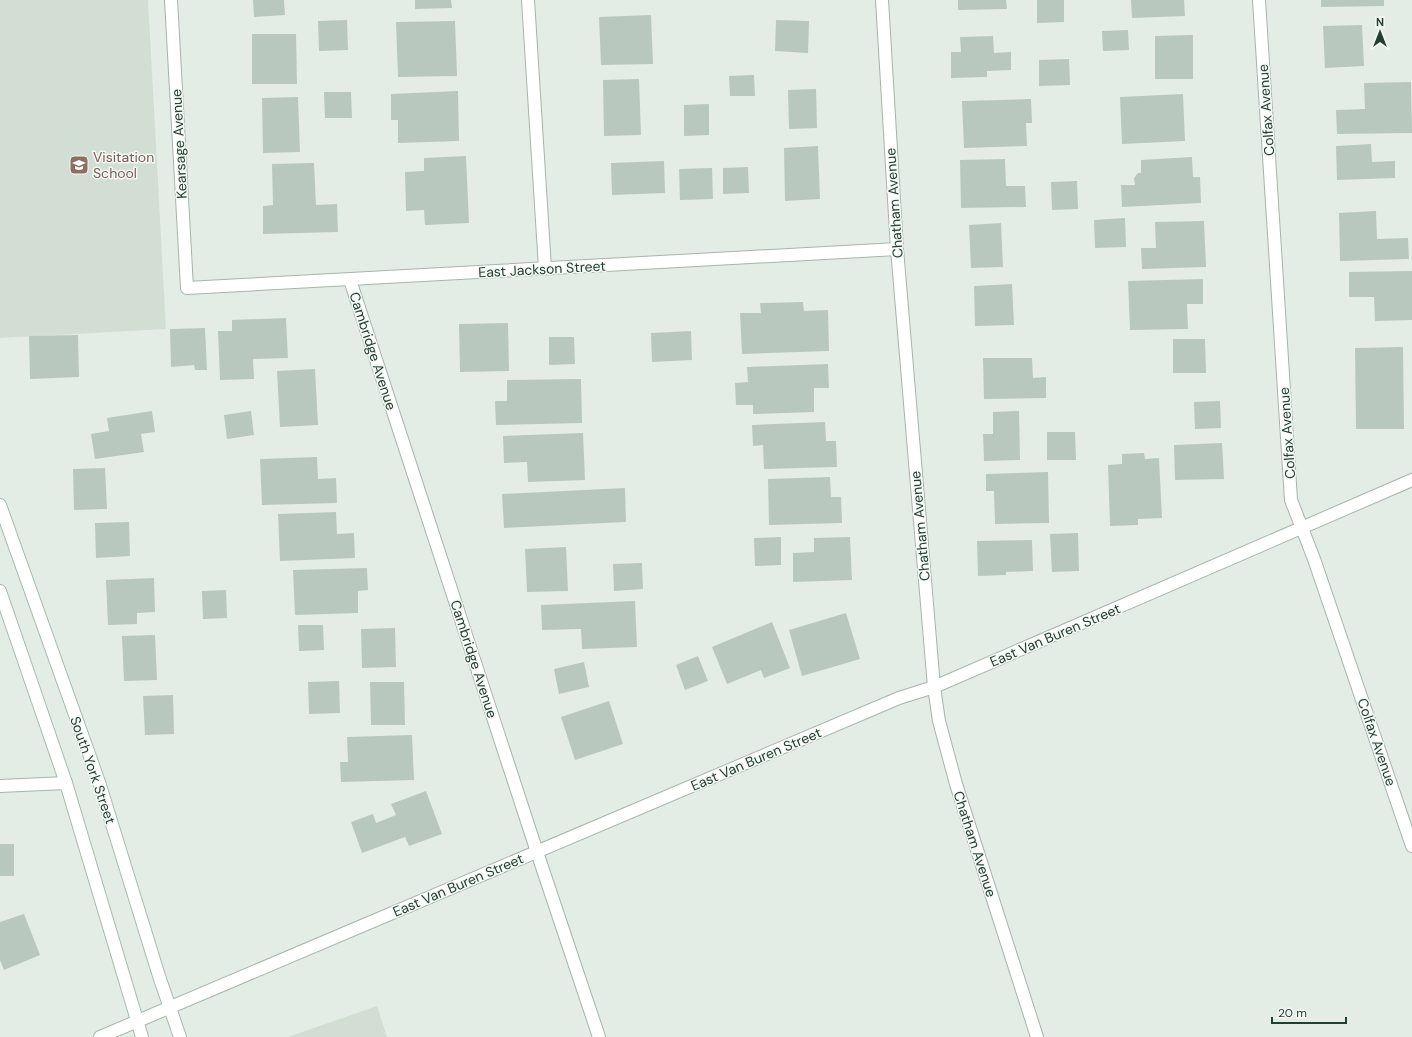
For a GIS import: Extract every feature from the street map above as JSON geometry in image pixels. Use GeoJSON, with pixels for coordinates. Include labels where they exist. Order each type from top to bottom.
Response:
{"type":"FeatureCollection","features":[{"type":"Feature","properties":{"kind":"street","name":"Kearsage Avenue"},"geometry":{"type":"LineString","coordinates":[[171,0],[187,288]]}},
{"type":"Feature","properties":{"kind":"street"},"geometry":{"type":"LineString","coordinates":[[528,0],[545,268]]}},
{"type":"Feature","properties":{"kind":"street","name":"Chatham Avenue"},"geometry":{"type":"LineString","coordinates":[[882,0],[897,249],[934,687],[939,721],[956,784],[1037,1037]]}},
{"type":"Feature","properties":{"kind":"street","name":"Colfax Avenue"},"geometry":{"type":"LineString","coordinates":[[1259,0],[1291,500],[1314,559],[1412,846]]}},
{"type":"Feature","properties":{"kind":"street","name":"East Jackson Street"},"geometry":{"type":"LineString","coordinates":[[187,288],[897,249]]}},
{"type":"Feature","properties":{"kind":"street","name":"Cambridge Avenue"},"geometry":{"type":"LineString","coordinates":[[350,280],[536,852],[599,1037]]}},
{"type":"Feature","properties":{"kind":"street","name":"East Van Buren Street"},"geometry":{"type":"LineString","coordinates":[[100,1037],[899,698],[934,687],[1412,480]]}},
{"type":"Feature","properties":{"kind":"street","name":"South York Street"},"geometry":{"type":"LineString","coordinates":[[0,505],[99,782],[180,1037]]}},
{"type":"Feature","properties":{"kind":"street"},"geometry":{"type":"LineString","coordinates":[[0,591],[66,783],[142,1037]]}},
{"type":"Feature","properties":{"kind":"street"},"geometry":{"type":"LineString","coordinates":[[0,786],[66,783]]}},
{"type":"Feature","properties":{"kind":"shaded area","name":"Visitation School"},"geometry":{"type":"Polygon","coordinates":[[[0,0],[148,0],[166,329],[0,338],[0,0]]]}},
{"type":"Feature","properties":{"kind":"shaded area"},"geometry":{"type":"Polygon","coordinates":[[[377,1006],[387,1037],[288,1037],[377,1006]]]}},
{"type":"Feature","properties":{"kind":"building"},"geometry":{"type":"Polygon","coordinates":[[[253,0],[284,0],[285,15],[254,17],[253,0]]]}},
{"type":"Feature","properties":{"kind":"building"},"geometry":{"type":"Polygon","coordinates":[[[415,0],[451,0],[452,8],[415,9],[415,0]]]}},
{"type":"Feature","properties":{"kind":"building"},"geometry":{"type":"Polygon","coordinates":[[[958,0],[1006,0],[1007,9],[958,10],[958,0]]]}},
{"type":"Feature","properties":{"kind":"building"},"geometry":{"type":"Polygon","coordinates":[[[1037,0],[1064,0],[1064,22],[1037,23],[1037,0]]]}},
{"type":"Feature","properties":{"kind":"building"},"geometry":{"type":"Polygon","coordinates":[[[1131,0],[1184,0],[1185,16],[1132,18],[1131,0]]]}},
{"type":"Feature","properties":{"kind":"building"},"geometry":{"type":"Polygon","coordinates":[[[1321,0],[1384,0],[1384,6],[1321,7],[1321,0]]]}},
{"type":"Feature","properties":{"kind":"building"},"geometry":{"type":"Polygon","coordinates":[[[651,15],[653,64],[601,65],[599,17],[651,15]]]}},
{"type":"Feature","properties":{"kind":"building"},"geometry":{"type":"Polygon","coordinates":[[[347,20],[348,50],[319,51],[318,21],[347,20]]]}},
{"type":"Feature","properties":{"kind":"building"},"geometry":{"type":"Polygon","coordinates":[[[776,20],[809,21],[808,53],[775,51],[776,20]]]}},
{"type":"Feature","properties":{"kind":"building"},"geometry":{"type":"Polygon","coordinates":[[[455,21],[457,76],[398,77],[396,22],[455,21]]]}},
{"type":"Feature","properties":{"kind":"building"},"geometry":{"type":"Polygon","coordinates":[[[1362,25],[1364,66],[1325,68],[1323,26],[1362,25]]]}},
{"type":"Feature","properties":{"kind":"building"},"geometry":{"type":"Polygon","coordinates":[[[1128,30],[1129,50],[1103,51],[1102,31],[1128,30]]]}},
{"type":"Feature","properties":{"kind":"building"},"geometry":{"type":"Polygon","coordinates":[[[252,34],[296,34],[297,84],[252,84],[252,34]]]}},
{"type":"Feature","properties":{"kind":"building"},"geometry":{"type":"Polygon","coordinates":[[[1193,35],[1193,79],[1155,79],[1155,36],[1193,35]]]}},
{"type":"Feature","properties":{"kind":"building"},"geometry":{"type":"Polygon","coordinates":[[[993,36],[994,53],[1011,52],[1011,70],[987,71],[987,77],[951,78],[951,52],[961,52],[960,37],[993,36]]]}},
{"type":"Feature","properties":{"kind":"building"},"geometry":{"type":"Polygon","coordinates":[[[1069,59],[1070,85],[1039,86],[1039,60],[1069,59]]]}},
{"type":"Feature","properties":{"kind":"building"},"geometry":{"type":"Polygon","coordinates":[[[754,75],[755,96],[730,96],[729,76],[754,75]]]}},
{"type":"Feature","properties":{"kind":"building"},"geometry":{"type":"Polygon","coordinates":[[[639,79],[641,135],[604,136],[603,80],[639,79]]]}},
{"type":"Feature","properties":{"kind":"building"},"geometry":{"type":"Polygon","coordinates":[[[1411,82],[1412,133],[1337,134],[1336,110],[1365,109],[1364,83],[1411,82]]]}},
{"type":"Feature","properties":{"kind":"building"},"geometry":{"type":"Polygon","coordinates":[[[816,89],[817,128],[789,129],[788,90],[816,89]]]}},
{"type":"Feature","properties":{"kind":"building"},"geometry":{"type":"Polygon","coordinates":[[[458,91],[459,141],[398,143],[398,120],[391,120],[391,94],[458,91]]]}},
{"type":"Feature","properties":{"kind":"building"},"geometry":{"type":"Polygon","coordinates":[[[324,92],[351,92],[352,118],[325,118],[324,92]]]}},
{"type":"Feature","properties":{"kind":"building"},"geometry":{"type":"Polygon","coordinates":[[[1183,94],[1185,141],[1122,144],[1120,97],[1183,94]]]}},
{"type":"Feature","properties":{"kind":"building"},"geometry":{"type":"Polygon","coordinates":[[[298,97],[300,152],[263,153],[262,98],[298,97]]]}},
{"type":"Feature","properties":{"kind":"building"},"geometry":{"type":"Polygon","coordinates":[[[1031,99],[1032,123],[1026,123],[1027,146],[964,148],[962,101],[1031,99]]]}},
{"type":"Feature","properties":{"kind":"building"},"geometry":{"type":"Polygon","coordinates":[[[709,104],[709,135],[684,136],[684,105],[709,104]]]}},
{"type":"Feature","properties":{"kind":"building"},"geometry":{"type":"Polygon","coordinates":[[[1371,144],[1372,162],[1395,161],[1395,178],[1337,180],[1336,146],[1371,144]]]}},
{"type":"Feature","properties":{"kind":"building"},"geometry":{"type":"Polygon","coordinates":[[[818,146],[820,199],[785,201],[784,148],[818,146]]]}},
{"type":"Feature","properties":{"kind":"building"},"geometry":{"type":"Polygon","coordinates":[[[466,156],[469,223],[425,225],[424,210],[406,211],[405,172],[424,171],[424,158],[466,156]]]}},
{"type":"Feature","properties":{"kind":"building"},"geometry":{"type":"Polygon","coordinates":[[[1192,157],[1193,177],[1200,177],[1201,203],[1122,207],[1121,185],[1135,185],[1134,178],[1138,173],[1141,173],[1141,160],[1192,157]]]}},
{"type":"Feature","properties":{"kind":"building"},"geometry":{"type":"Polygon","coordinates":[[[1005,159],[1006,186],[1025,186],[1026,207],[961,208],[960,160],[1005,159]]]}},
{"type":"Feature","properties":{"kind":"building"},"geometry":{"type":"Polygon","coordinates":[[[664,161],[665,193],[612,195],[611,163],[664,161]]]}},
{"type":"Feature","properties":{"kind":"building"},"geometry":{"type":"Polygon","coordinates":[[[314,163],[316,205],[337,204],[338,232],[263,234],[263,206],[273,205],[272,164],[314,163]]]}},
{"type":"Feature","properties":{"kind":"building"},"geometry":{"type":"Polygon","coordinates":[[[748,167],[749,193],[723,194],[723,168],[748,167]]]}},
{"type":"Feature","properties":{"kind":"building"},"geometry":{"type":"Polygon","coordinates":[[[712,168],[713,199],[680,200],[679,169],[712,168]]]}},
{"type":"Feature","properties":{"kind":"building"},"geometry":{"type":"Polygon","coordinates":[[[1077,181],[1078,209],[1052,210],[1051,182],[1077,181]]]}},
{"type":"Feature","properties":{"kind":"building"},"geometry":{"type":"Polygon","coordinates":[[[1376,211],[1377,239],[1408,238],[1409,259],[1340,261],[1339,213],[1376,211]]]}},
{"type":"Feature","properties":{"kind":"building"},"geometry":{"type":"Polygon","coordinates":[[[1125,218],[1126,247],[1095,248],[1094,220],[1125,218]]]}},
{"type":"Feature","properties":{"kind":"building"},"geometry":{"type":"Polygon","coordinates":[[[1204,221],[1206,267],[1142,269],[1141,248],[1156,248],[1155,222],[1204,221]]]}},
{"type":"Feature","properties":{"kind":"building"},"geometry":{"type":"Polygon","coordinates":[[[1001,223],[1003,267],[971,268],[969,225],[1001,223]]]}},
{"type":"Feature","properties":{"kind":"building"},"geometry":{"type":"Polygon","coordinates":[[[1412,271],[1412,320],[1375,321],[1374,297],[1349,297],[1349,272],[1412,271]]]}},
{"type":"Feature","properties":{"kind":"building"},"geometry":{"type":"Polygon","coordinates":[[[1203,279],[1203,304],[1187,304],[1188,329],[1130,330],[1128,281],[1203,279]]]}},
{"type":"Feature","properties":{"kind":"building"},"geometry":{"type":"Polygon","coordinates":[[[1012,284],[1014,325],[975,326],[974,286],[1012,284]]]}},
{"type":"Feature","properties":{"kind":"building"},"geometry":{"type":"Polygon","coordinates":[[[803,302],[804,311],[828,310],[829,351],[742,354],[740,313],[761,313],[760,303],[803,302]]]}},
{"type":"Feature","properties":{"kind":"building"},"geometry":{"type":"Polygon","coordinates":[[[286,318],[288,358],[253,359],[254,379],[220,380],[218,331],[232,331],[232,320],[286,318]]]}},
{"type":"Feature","properties":{"kind":"building"},"geometry":{"type":"Polygon","coordinates":[[[508,323],[509,371],[460,372],[459,324],[508,323]]]}},
{"type":"Feature","properties":{"kind":"building"},"geometry":{"type":"Polygon","coordinates":[[[205,328],[207,370],[195,370],[194,365],[171,367],[170,329],[205,328]]]}},
{"type":"Feature","properties":{"kind":"building"},"geometry":{"type":"Polygon","coordinates":[[[691,331],[692,360],[652,362],[651,333],[691,331]]]}},
{"type":"Feature","properties":{"kind":"building"},"geometry":{"type":"Polygon","coordinates":[[[78,335],[79,377],[30,379],[29,336],[78,335]]]}},
{"type":"Feature","properties":{"kind":"building"},"geometry":{"type":"Polygon","coordinates":[[[549,337],[574,337],[575,364],[549,365],[549,337]]]}},
{"type":"Feature","properties":{"kind":"building"},"geometry":{"type":"Polygon","coordinates":[[[1173,339],[1205,339],[1206,373],[1173,373],[1173,339]]]}},
{"type":"Feature","properties":{"kind":"building"},"geometry":{"type":"Polygon","coordinates":[[[1403,347],[1404,429],[1356,429],[1355,348],[1403,347]]]}},
{"type":"Feature","properties":{"kind":"building"},"geometry":{"type":"Polygon","coordinates":[[[983,358],[1032,358],[1033,378],[1046,377],[1046,398],[984,399],[983,358]]]}},
{"type":"Feature","properties":{"kind":"building"},"geometry":{"type":"Polygon","coordinates":[[[828,364],[829,388],[814,388],[814,412],[753,414],[753,405],[736,405],[735,383],[748,382],[747,367],[828,364]]]}},
{"type":"Feature","properties":{"kind":"building"},"geometry":{"type":"Polygon","coordinates":[[[315,369],[318,425],[280,427],[277,371],[315,369]]]}},
{"type":"Feature","properties":{"kind":"building"},"geometry":{"type":"Polygon","coordinates":[[[581,379],[582,423],[496,425],[495,401],[507,401],[507,380],[581,379]]]}},
{"type":"Feature","properties":{"kind":"building"},"geometry":{"type":"Polygon","coordinates":[[[1220,401],[1221,428],[1195,429],[1194,402],[1220,401]]]}},
{"type":"Feature","properties":{"kind":"building"},"geometry":{"type":"Polygon","coordinates":[[[152,411],[155,432],[141,434],[144,452],[95,459],[91,434],[109,431],[107,418],[152,411]]]}},
{"type":"Feature","properties":{"kind":"building"},"geometry":{"type":"Polygon","coordinates":[[[251,411],[254,435],[227,439],[224,415],[251,411]]]}},
{"type":"Feature","properties":{"kind":"building"},"geometry":{"type":"Polygon","coordinates":[[[1019,411],[1020,460],[984,461],[983,434],[993,434],[993,412],[1019,411]]]}},
{"type":"Feature","properties":{"kind":"building"},"geometry":{"type":"Polygon","coordinates":[[[825,422],[826,441],[836,441],[837,467],[764,469],[763,445],[753,446],[752,425],[825,422]]]}},
{"type":"Feature","properties":{"kind":"building"},"geometry":{"type":"Polygon","coordinates":[[[1047,432],[1075,432],[1076,460],[1047,460],[1047,432]]]}},
{"type":"Feature","properties":{"kind":"building"},"geometry":{"type":"Polygon","coordinates":[[[583,433],[585,480],[528,482],[527,462],[504,463],[503,436],[583,433]]]}},
{"type":"Feature","properties":{"kind":"building"},"geometry":{"type":"Polygon","coordinates":[[[1222,443],[1224,479],[1175,480],[1174,445],[1222,443]]]}},
{"type":"Feature","properties":{"kind":"building"},"geometry":{"type":"Polygon","coordinates":[[[1144,453],[1145,459],[1159,458],[1162,518],[1138,519],[1138,525],[1110,526],[1108,465],[1122,464],[1122,454],[1144,453]]]}},
{"type":"Feature","properties":{"kind":"building"},"geometry":{"type":"Polygon","coordinates":[[[317,457],[318,479],[336,478],[337,503],[262,505],[260,459],[317,457]]]}},
{"type":"Feature","properties":{"kind":"building"},"geometry":{"type":"Polygon","coordinates":[[[105,468],[107,509],[74,510],[73,469],[105,468]]]}},
{"type":"Feature","properties":{"kind":"building"},"geometry":{"type":"Polygon","coordinates":[[[1048,472],[1049,523],[995,524],[994,491],[986,491],[986,474],[1048,472]]]}},
{"type":"Feature","properties":{"kind":"building"},"geometry":{"type":"Polygon","coordinates":[[[830,477],[831,497],[841,497],[842,523],[769,525],[768,479],[830,477]]]}},
{"type":"Feature","properties":{"kind":"building"},"geometry":{"type":"Polygon","coordinates":[[[625,488],[626,522],[504,528],[502,494],[625,488]]]}},
{"type":"Feature","properties":{"kind":"building"},"geometry":{"type":"Polygon","coordinates":[[[336,512],[337,534],[354,533],[355,558],[280,561],[278,514],[336,512]]]}},
{"type":"Feature","properties":{"kind":"building"},"geometry":{"type":"Polygon","coordinates":[[[129,522],[130,556],[96,558],[95,523],[129,522]]]}},
{"type":"Feature","properties":{"kind":"building"},"geometry":{"type":"Polygon","coordinates":[[[1078,533],[1079,571],[1052,572],[1050,534],[1078,533]]]}},
{"type":"Feature","properties":{"kind":"building"},"geometry":{"type":"Polygon","coordinates":[[[781,537],[781,565],[755,566],[754,538],[781,537]]]}},
{"type":"Feature","properties":{"kind":"building"},"geometry":{"type":"Polygon","coordinates":[[[850,537],[852,580],[793,582],[793,553],[814,552],[814,538],[850,537]]]}},
{"type":"Feature","properties":{"kind":"building"},"geometry":{"type":"Polygon","coordinates":[[[1032,540],[1033,571],[1006,572],[1006,575],[978,576],[977,541],[1032,540]]]}},
{"type":"Feature","properties":{"kind":"building"},"geometry":{"type":"Polygon","coordinates":[[[566,547],[568,591],[527,592],[525,549],[566,547]]]}},
{"type":"Feature","properties":{"kind":"building"},"geometry":{"type":"Polygon","coordinates":[[[642,563],[643,589],[614,591],[613,564],[642,563]]]}},
{"type":"Feature","properties":{"kind":"building"},"geometry":{"type":"Polygon","coordinates":[[[367,568],[368,590],[358,591],[358,613],[295,615],[293,570],[367,568]]]}},
{"type":"Feature","properties":{"kind":"building"},"geometry":{"type":"Polygon","coordinates":[[[154,578],[155,612],[137,613],[137,624],[108,625],[106,580],[154,578]]]}},
{"type":"Feature","properties":{"kind":"building"},"geometry":{"type":"Polygon","coordinates":[[[226,590],[227,618],[203,619],[202,591],[226,590]]]}},
{"type":"Feature","properties":{"kind":"building"},"geometry":{"type":"Polygon","coordinates":[[[635,601],[637,647],[582,649],[581,629],[542,630],[541,605],[635,601]]]}},
{"type":"Feature","properties":{"kind":"building"},"geometry":{"type":"Polygon","coordinates":[[[846,613],[860,659],[802,676],[789,630],[846,613]]]}},
{"type":"Feature","properties":{"kind":"building"},"geometry":{"type":"Polygon","coordinates":[[[772,622],[790,668],[764,678],[761,670],[727,684],[712,647],[772,622]]]}},
{"type":"Feature","properties":{"kind":"building"},"geometry":{"type":"Polygon","coordinates":[[[298,625],[323,625],[324,650],[299,651],[298,625]]]}},
{"type":"Feature","properties":{"kind":"building"},"geometry":{"type":"Polygon","coordinates":[[[395,628],[396,667],[362,668],[361,629],[395,628]]]}},
{"type":"Feature","properties":{"kind":"building"},"geometry":{"type":"Polygon","coordinates":[[[155,635],[157,680],[124,681],[122,636],[155,635]]]}},
{"type":"Feature","properties":{"kind":"building"},"geometry":{"type":"Polygon","coordinates":[[[698,656],[708,681],[685,690],[676,665],[698,656]]]}},
{"type":"Feature","properties":{"kind":"building"},"geometry":{"type":"Polygon","coordinates":[[[584,662],[589,687],[559,694],[554,669],[584,662]]]}},
{"type":"Feature","properties":{"kind":"building"},"geometry":{"type":"Polygon","coordinates":[[[339,681],[340,713],[309,714],[308,682],[339,681]]]}},
{"type":"Feature","properties":{"kind":"building"},"geometry":{"type":"Polygon","coordinates":[[[370,682],[404,682],[405,725],[371,725],[370,682]]]}},
{"type":"Feature","properties":{"kind":"building"},"geometry":{"type":"Polygon","coordinates":[[[173,695],[174,734],[145,735],[143,696],[173,695]]]}},
{"type":"Feature","properties":{"kind":"building"},"geometry":{"type":"Polygon","coordinates":[[[609,701],[623,744],[575,760],[561,717],[609,701]]]}},
{"type":"Feature","properties":{"kind":"building"},"geometry":{"type":"Polygon","coordinates":[[[412,735],[414,780],[341,782],[340,762],[348,762],[347,737],[412,735]]]}},
{"type":"Feature","properties":{"kind":"building"},"geometry":{"type":"Polygon","coordinates":[[[426,791],[442,834],[409,846],[405,837],[362,853],[351,822],[373,814],[376,823],[396,815],[391,804],[426,791]]]}},
{"type":"Feature","properties":{"kind":"building"},"geometry":{"type":"Polygon","coordinates":[[[0,844],[14,844],[14,876],[0,876],[0,844]]]}},
{"type":"Feature","properties":{"kind":"building"},"geometry":{"type":"Polygon","coordinates":[[[24,914],[40,955],[4,970],[0,960],[0,922],[24,914]]]}},
{"type":"Feature","properties":{"kind":"place","name":"Visitation School"},"geometry":{"type":"Point","coordinates":[79,165]}}]}
